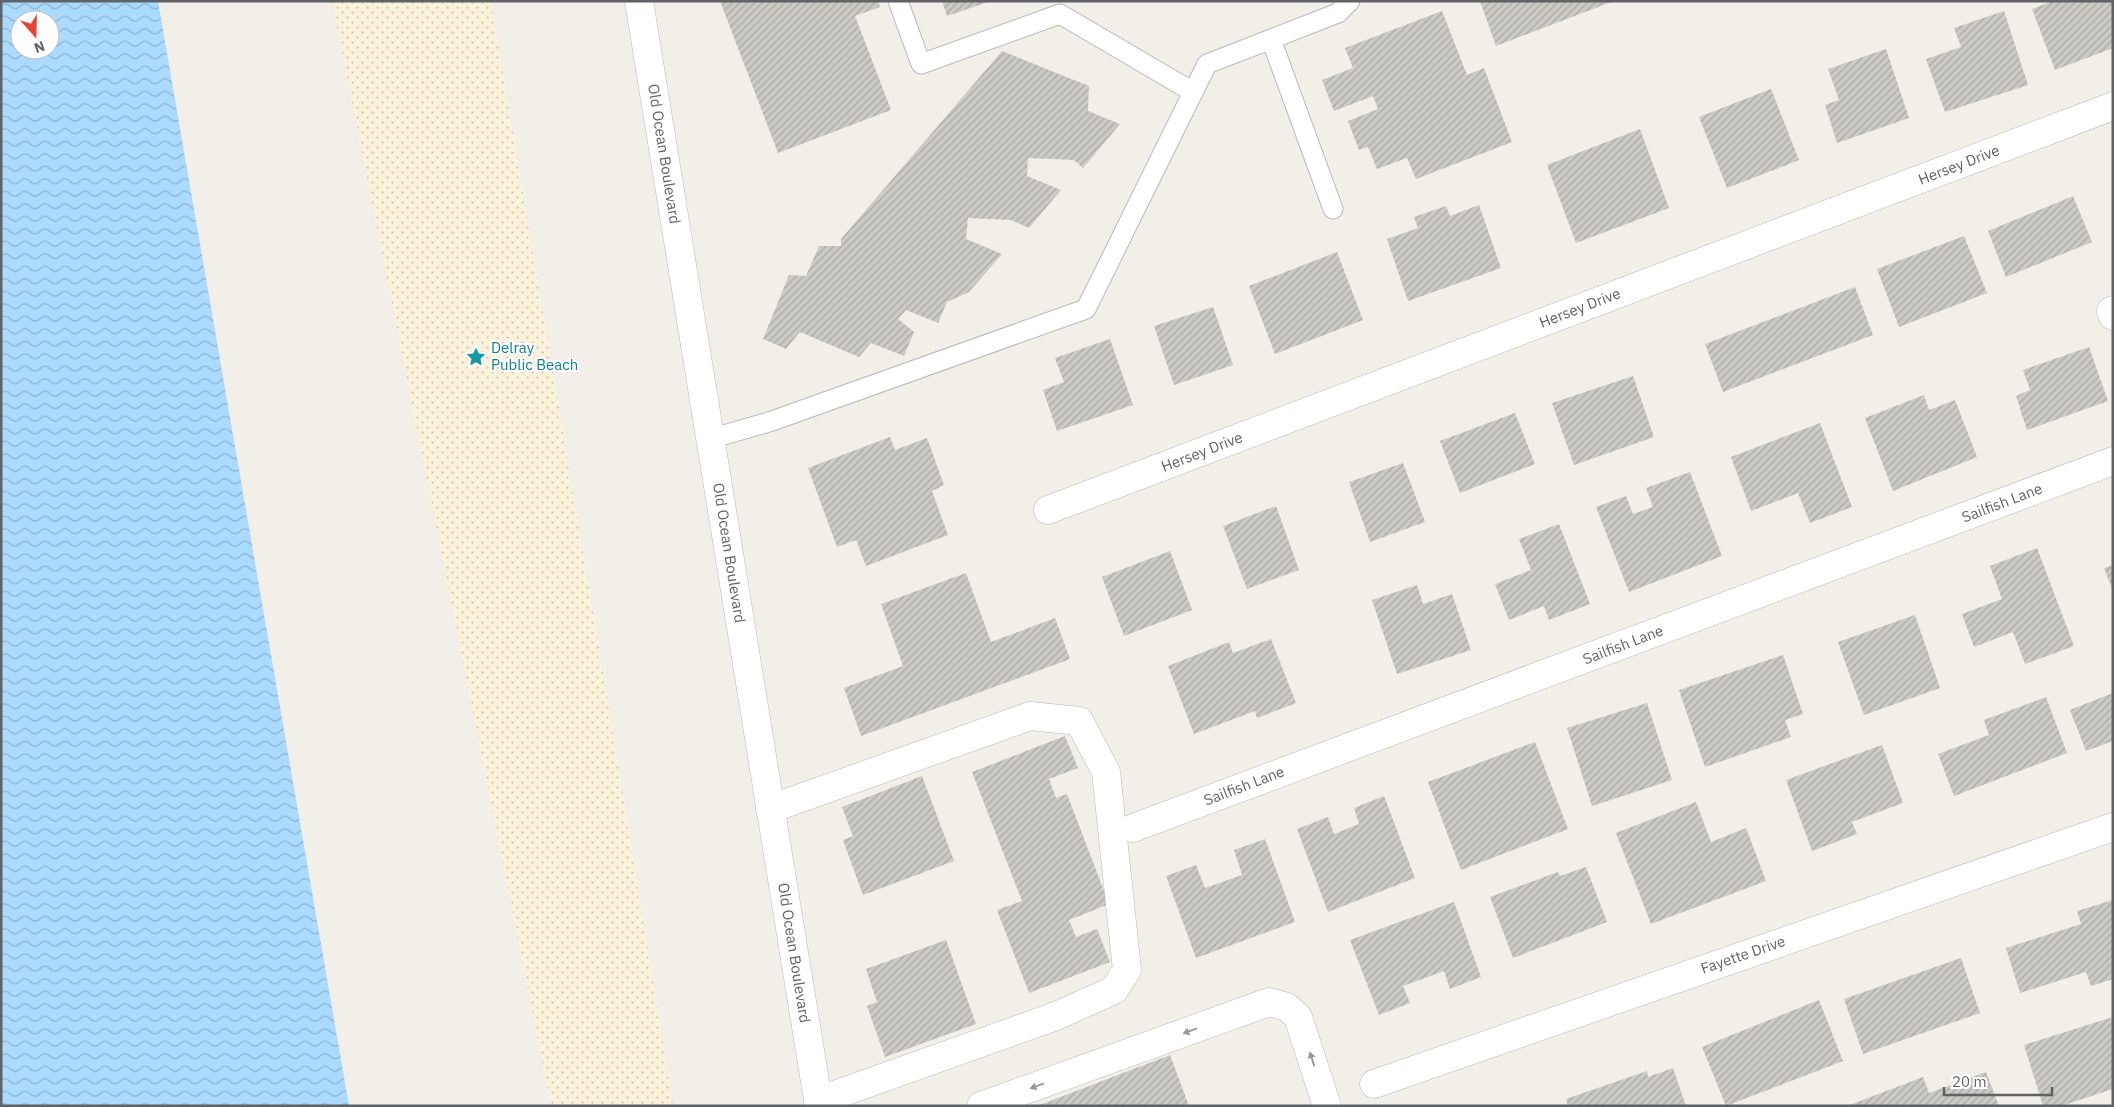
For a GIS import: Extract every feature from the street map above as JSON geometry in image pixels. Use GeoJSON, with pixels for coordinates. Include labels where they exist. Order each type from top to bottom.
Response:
{"type":"FeatureCollection","features":[{"type":"Feature","properties":{"kind":"street","name":"Old Ocean Boulevard"},"geometry":{"type":"LineString","coordinates":[[639,1],[819,1103]]}},
{"type":"Feature","properties":{"kind":"street","name":"Hersey Drive"},"geometry":{"type":"LineString","coordinates":[[1048,510],[2113,106]]}},
{"type":"Feature","properties":{"kind":"street"},"geometry":{"type":"LineString","coordinates":[[2113,310],[2111,311],[2113,316]]}},
{"type":"Feature","properties":{"kind":"street","name":"Sailfish Lane"},"geometry":{"type":"LineString","coordinates":[[1133,828],[2113,461]]}},
{"type":"Feature","properties":{"kind":"street"},"geometry":{"type":"LineString","coordinates":[[770,809],[1030,716],[1079,721],[1106,772],[1127,970],[1114,990],[1056,1016],[819,1103]]}},
{"type":"Feature","properties":{"kind":"street","name":"Fayette Drive"},"geometry":{"type":"LineString","coordinates":[[1374,1084],[2113,827]]}},
{"type":"Feature","properties":{"kind":"street"},"geometry":{"type":"LineString","coordinates":[[981,1106],[1269,1002],[1287,1008],[1298,1017],[1327,1106]]}},
{"type":"Feature","properties":{"kind":"lane"},"geometry":{"type":"LineString","coordinates":[[898,1],[920,64],[1060,14],[1193,92]]}},
{"type":"Feature","properties":{"kind":"lane"},"geometry":{"type":"LineString","coordinates":[[710,439],[769,422],[1086,309],[1207,64],[1338,13],[1350,1]]}},
{"type":"Feature","properties":{"kind":"lane"},"geometry":{"type":"LineString","coordinates":[[1271,39],[1333,209]]}},
{"type":"Feature","properties":{"kind":"sand","name":"Delray Public Beach"},"geometry":{"type":"Polygon","coordinates":[[[332,1],[491,1],[610,713],[673,1106],[551,1106],[332,1]]]}},
{"type":"Feature","properties":{"kind":"water"},"geometry":{"type":"Polygon","coordinates":[[[1,1],[158,1],[349,1106],[1,1106],[1,1]]]}},
{"type":"Feature","properties":{"kind":"building"},"geometry":{"type":"Polygon","coordinates":[[[720,1],[878,1],[880,7],[855,16],[891,110],[778,153],[720,1]]]}},
{"type":"Feature","properties":{"kind":"building"},"geometry":{"type":"Polygon","coordinates":[[[942,1],[988,1],[988,2],[947,16],[942,1]]]}},
{"type":"Feature","properties":{"kind":"building"},"geometry":{"type":"Polygon","coordinates":[[[1480,1],[1614,1],[1496,46],[1480,1]]]}},
{"type":"Feature","properties":{"kind":"building"},"geometry":{"type":"Polygon","coordinates":[[[2053,1],[2113,1],[2113,48],[2055,70],[2032,9],[2053,1]]]}},
{"type":"Feature","properties":{"kind":"building"},"geometry":{"type":"Polygon","coordinates":[[[1442,11],[1467,75],[1484,68],[1512,142],[1416,179],[1407,158],[1377,169],[1368,147],[1359,150],[1348,121],[1378,109],[1373,96],[1334,111],[1322,80],[1353,68],[1345,48],[1442,11]]]}},
{"type":"Feature","properties":{"kind":"building"},"geometry":{"type":"Polygon","coordinates":[[[2004,11],[2028,85],[1945,112],[1926,59],[1961,47],[1954,28],[2004,11]]]}},
{"type":"Feature","properties":{"kind":"building"},"geometry":{"type":"Polygon","coordinates":[[[1886,49],[1909,118],[1837,143],[1825,105],[1839,100],[1828,69],[1886,49]]]}},
{"type":"Feature","properties":{"kind":"building"},"geometry":{"type":"Polygon","coordinates":[[[1002,51],[1089,86],[1088,111],[1120,124],[1083,168],[1074,160],[1028,158],[1027,176],[1061,190],[1029,228],[1011,220],[968,218],[966,239],[1002,254],[969,292],[947,302],[938,323],[906,310],[898,319],[914,332],[904,356],[871,343],[859,357],[800,332],[786,349],[763,339],[789,275],[806,276],[819,246],[841,246],[841,239],[1002,51]]]}},
{"type":"Feature","properties":{"kind":"building"},"geometry":{"type":"Polygon","coordinates":[[[1771,89],[1799,160],[1727,188],[1699,117],[1771,89]]]}},
{"type":"Feature","properties":{"kind":"building"},"geometry":{"type":"Polygon","coordinates":[[[1640,129],[1669,208],[1576,243],[1547,165],[1640,129]]]}},
{"type":"Feature","properties":{"kind":"building"},"geometry":{"type":"Polygon","coordinates":[[[2073,196],[2092,242],[2006,277],[1988,231],[2073,196]]]}},
{"type":"Feature","properties":{"kind":"building"},"geometry":{"type":"Polygon","coordinates":[[[1479,205],[1501,268],[1408,301],[1387,239],[1418,228],[1414,217],[1446,206],[1450,216],[1479,205]]]}},
{"type":"Feature","properties":{"kind":"building"},"geometry":{"type":"Polygon","coordinates":[[[1964,236],[1987,293],[1899,327],[1877,269],[1964,236]]]}},
{"type":"Feature","properties":{"kind":"building"},"geometry":{"type":"Polygon","coordinates":[[[1337,252],[1363,320],[1275,354],[1249,286],[1337,252]]]}},
{"type":"Feature","properties":{"kind":"building"},"geometry":{"type":"Polygon","coordinates":[[[1855,287],[1873,335],[1723,392],[1705,344],[1855,287]]]}},
{"type":"Feature","properties":{"kind":"building"},"geometry":{"type":"Polygon","coordinates":[[[1213,307],[1233,365],[1174,385],[1154,326],[1213,307]]]}},
{"type":"Feature","properties":{"kind":"building"},"geometry":{"type":"Polygon","coordinates":[[[1110,339],[1133,405],[1057,431],[1043,390],[1064,382],[1055,358],[1110,339]]]}},
{"type":"Feature","properties":{"kind":"building"},"geometry":{"type":"Polygon","coordinates":[[[2089,347],[2108,401],[2027,430],[2016,396],[2030,390],[2023,370],[2089,347]]]}},
{"type":"Feature","properties":{"kind":"building"},"geometry":{"type":"Polygon","coordinates":[[[1633,376],[1654,437],[1574,465],[1552,403],[1633,376]]]}},
{"type":"Feature","properties":{"kind":"building"},"geometry":{"type":"Polygon","coordinates":[[[1924,395],[1929,410],[1955,400],[1977,457],[1893,491],[1865,418],[1924,395]]]}},
{"type":"Feature","properties":{"kind":"building"},"geometry":{"type":"Polygon","coordinates":[[[1515,413],[1535,464],[1460,493],[1440,441],[1515,413]]]}},
{"type":"Feature","properties":{"kind":"building"},"geometry":{"type":"Polygon","coordinates":[[[1820,423],[1852,507],[1810,523],[1798,493],[1751,511],[1731,457],[1820,423]]]}},
{"type":"Feature","properties":{"kind":"building"},"geometry":{"type":"Polygon","coordinates":[[[890,437],[895,450],[927,438],[944,485],[932,491],[948,535],[866,566],[856,540],[837,547],[808,468],[890,437]]]}},
{"type":"Feature","properties":{"kind":"building"},"geometry":{"type":"Polygon","coordinates":[[[1403,463],[1425,522],[1370,542],[1349,482],[1403,463]]]}},
{"type":"Feature","properties":{"kind":"building"},"geometry":{"type":"Polygon","coordinates":[[[1690,472],[1722,556],[1629,592],[1596,507],[1626,496],[1633,514],[1653,507],[1646,488],[1690,472]]]}},
{"type":"Feature","properties":{"kind":"building"},"geometry":{"type":"Polygon","coordinates":[[[1276,506],[1299,570],[1247,589],[1223,526],[1276,506]]]}},
{"type":"Feature","properties":{"kind":"building"},"geometry":{"type":"Polygon","coordinates":[[[1559,524],[1590,604],[1549,620],[1544,606],[1509,620],[1495,584],[1531,570],[1519,539],[1559,524]]]}},
{"type":"Feature","properties":{"kind":"building"},"geometry":{"type":"Polygon","coordinates":[[[2037,548],[2074,646],[2025,664],[2013,632],[1974,647],[1962,614],[2002,599],[1990,566],[2037,548]]]}},
{"type":"Feature","properties":{"kind":"building"},"geometry":{"type":"Polygon","coordinates":[[[1170,551],[1192,610],[1124,636],[1102,577],[1170,551]]]}},
{"type":"Feature","properties":{"kind":"building"},"geometry":{"type":"Polygon","coordinates":[[[2113,565],[2113,591],[2104,568],[2113,565]]]}},
{"type":"Feature","properties":{"kind":"building"},"geometry":{"type":"Polygon","coordinates":[[[966,573],[991,642],[1055,618],[1070,659],[861,736],[844,688],[903,666],[881,604],[966,573]]]}},
{"type":"Feature","properties":{"kind":"building"},"geometry":{"type":"Polygon","coordinates":[[[1417,585],[1423,604],[1452,594],[1471,650],[1397,674],[1372,600],[1417,585]]]}},
{"type":"Feature","properties":{"kind":"building"},"geometry":{"type":"Polygon","coordinates":[[[1915,615],[1940,688],[1864,715],[1838,642],[1915,615]]]}},
{"type":"Feature","properties":{"kind":"building"},"geometry":{"type":"Polygon","coordinates":[[[1271,639],[1296,703],[1257,718],[1255,711],[1194,734],[1168,666],[1229,642],[1233,653],[1271,639]]]}},
{"type":"Feature","properties":{"kind":"building"},"geometry":{"type":"Polygon","coordinates":[[[1783,655],[1803,714],[1785,720],[1791,737],[1705,767],[1679,690],[1783,655]]]}},
{"type":"Feature","properties":{"kind":"building"},"geometry":{"type":"Polygon","coordinates":[[[2113,693],[2113,741],[2086,751],[2070,710],[2113,693]]]}},
{"type":"Feature","properties":{"kind":"building"},"geometry":{"type":"Polygon","coordinates":[[[2046,697],[2067,753],[1954,796],[1938,754],[1989,735],[1984,720],[2046,697]]]}},
{"type":"Feature","properties":{"kind":"building"},"geometry":{"type":"Polygon","coordinates":[[[1647,703],[1672,780],[1592,806],[1567,728],[1647,703]]]}},
{"type":"Feature","properties":{"kind":"building"},"geometry":{"type":"Polygon","coordinates":[[[1065,736],[1078,768],[1049,779],[1056,798],[1067,794],[1109,904],[1069,920],[1076,937],[1097,929],[1110,962],[1029,993],[997,910],[1022,901],[972,772],[1065,736]]]}},
{"type":"Feature","properties":{"kind":"building"},"geometry":{"type":"Polygon","coordinates":[[[1535,742],[1568,829],[1461,870],[1428,782],[1535,742]]]}},
{"type":"Feature","properties":{"kind":"building"},"geometry":{"type":"Polygon","coordinates":[[[1882,745],[1903,803],[1852,822],[1857,834],[1812,851],[1786,780],[1882,745]]]}},
{"type":"Feature","properties":{"kind":"building"},"geometry":{"type":"Polygon","coordinates":[[[922,776],[954,861],[863,895],[843,840],[853,836],[842,807],[922,776]]]}},
{"type":"Feature","properties":{"kind":"building"},"geometry":{"type":"Polygon","coordinates":[[[1384,796],[1415,878],[1328,912],[1297,829],[1328,817],[1334,834],[1359,824],[1354,808],[1384,796]]]}},
{"type":"Feature","properties":{"kind":"building"},"geometry":{"type":"Polygon","coordinates":[[[1696,802],[1711,842],[1746,828],[1766,881],[1651,924],[1616,833],[1696,802]]]}},
{"type":"Feature","properties":{"kind":"building"},"geometry":{"type":"Polygon","coordinates":[[[1265,839],[1295,922],[1196,958],[1166,876],[1196,865],[1205,888],[1242,875],[1234,850],[1265,839]]]}},
{"type":"Feature","properties":{"kind":"building"},"geometry":{"type":"Polygon","coordinates":[[[1586,867],[1607,922],[1513,958],[1490,897],[1558,872],[1560,876],[1586,867]]]}},
{"type":"Feature","properties":{"kind":"building"},"geometry":{"type":"Polygon","coordinates":[[[2113,900],[2113,979],[2091,986],[2086,972],[2020,993],[2006,948],[2081,924],[2077,911],[2113,900]]]}},
{"type":"Feature","properties":{"kind":"building"},"geometry":{"type":"Polygon","coordinates":[[[1454,902],[1481,977],[1450,989],[1444,971],[1403,986],[1410,1003],[1379,1015],[1350,940],[1454,902]]]}},
{"type":"Feature","properties":{"kind":"building"},"geometry":{"type":"Polygon","coordinates":[[[946,940],[976,1024],[885,1057],[867,1006],[877,1002],[866,969],[946,940]]]}},
{"type":"Feature","properties":{"kind":"building"},"geometry":{"type":"Polygon","coordinates":[[[1961,958],[1980,1013],[1863,1054],[1844,999],[1961,958]]]}},
{"type":"Feature","properties":{"kind":"building"},"geometry":{"type":"Polygon","coordinates":[[[1819,1000],[1843,1061],[1726,1106],[1702,1047],[1819,1000]]]}},
{"type":"Feature","properties":{"kind":"building"},"geometry":{"type":"Polygon","coordinates":[[[2113,1017],[2113,1089],[2061,1106],[2043,1106],[2024,1045],[2113,1017]]]}},
{"type":"Feature","properties":{"kind":"building"},"geometry":{"type":"Polygon","coordinates":[[[1170,1055],[1189,1106],[1037,1106],[1170,1055]]]}},
{"type":"Feature","properties":{"kind":"building"},"geometry":{"type":"Polygon","coordinates":[[[1673,1068],[1686,1106],[1568,1106],[1566,1099],[1647,1071],[1648,1077],[1673,1068]]]}},
{"type":"Feature","properties":{"kind":"building"},"geometry":{"type":"Polygon","coordinates":[[[1986,1072],[1999,1106],[1847,1106],[1923,1077],[1929,1093],[1986,1072]]]}},
{"type":"Feature","properties":{"kind":"place","name":"Delray Public Beach"},"geometry":{"type":"Point","coordinates":[476,357]}}]}
